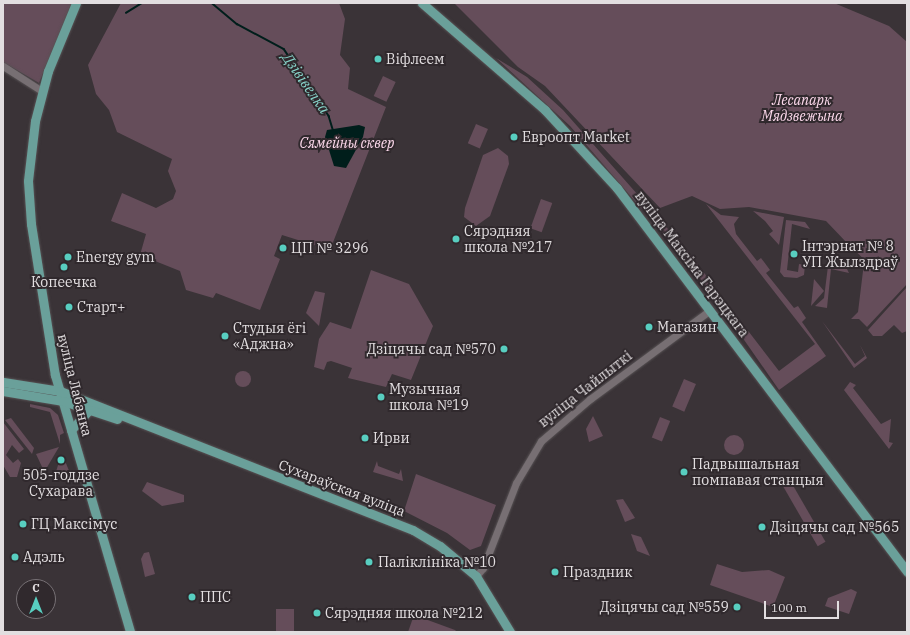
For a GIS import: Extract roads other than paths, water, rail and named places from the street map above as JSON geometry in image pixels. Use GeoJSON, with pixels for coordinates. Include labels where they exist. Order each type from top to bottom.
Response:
{"type":"FeatureCollection","features":[{"type":"Feature","properties":{"kind":"main road","name":"вуліца Лабанка"},"geometry":{"type":"LineString","coordinates":[[76,3],[42,91],[28,181],[37,272],[55,375],[130,632]]}},
{"type":"Feature","properties":{"kind":"main road","name":"вуліца Максіма Гарэцкага"},"geometry":{"type":"LineString","coordinates":[[422,3],[545,110],[617,188],[907,572]]}},
{"type":"Feature","properties":{"kind":"main road"},"geometry":{"type":"LineString","coordinates":[[41,389],[52,383],[55,375]]}},
{"type":"Feature","properties":{"kind":"main road","name":"Сухараўская вуліца"},"geometry":{"type":"LineString","coordinates":[[3,382],[60,391],[126,420],[395,522],[440,546],[476,576],[510,632]]}},
{"type":"Feature","properties":{"kind":"main road","name":"Сухараўская вуліца"},"geometry":{"type":"LineString","coordinates":[[3,391],[63,401],[126,420]]}},
{"type":"Feature","properties":{"kind":"main road"},"geometry":{"type":"LineString","coordinates":[[71,430],[89,410]]}},
{"type":"Feature","properties":{"kind":"street"},"geometry":{"type":"LineString","coordinates":[[3,66],[42,91]]}},
{"type":"Feature","properties":{"kind":"street","name":"вуліца Чайлыткі"},"geometry":{"type":"LineString","coordinates":[[476,576],[483,568],[516,483],[541,441],[590,399],[709,311]]}},
{"type":"Feature","properties":{"kind":"waterway","name":"Дзівівелка"},"geometry":{"type":"LineString","coordinates":[[126,13],[142,3]]}},
{"type":"Feature","properties":{"kind":"waterway","name":"Дзівівелка"},"geometry":{"type":"LineString","coordinates":[[212,3],[237,24],[284,49],[329,116],[333,129]]}},
{"type":"Feature","properties":{"kind":"place","name":"Віфлеем"},"geometry":{"type":"Point","coordinates":[378,59]}},
{"type":"Feature","properties":{"kind":"place","name":"Евроопт Market"},"geometry":{"type":"Point","coordinates":[514,137]}},
{"type":"Feature","properties":{"kind":"place","name":"Сярэдняя школа №217"},"geometry":{"type":"Point","coordinates":[456,239]}},
{"type":"Feature","properties":{"kind":"place","name":"ЦП № 3296"},"geometry":{"type":"Point","coordinates":[283,248]}},
{"type":"Feature","properties":{"kind":"place","name":"Інтэрнат № 8 УП Жылздраў"},"geometry":{"type":"Point","coordinates":[794,254]}},
{"type":"Feature","properties":{"kind":"place","name":"Energy gym"},"geometry":{"type":"Point","coordinates":[68,257]}},
{"type":"Feature","properties":{"kind":"place","name":"Копеечка"},"geometry":{"type":"Point","coordinates":[64,267]}},
{"type":"Feature","properties":{"kind":"place","name":"Старт+"},"geometry":{"type":"Point","coordinates":[69,307]}},
{"type":"Feature","properties":{"kind":"place","name":"Магазин"},"geometry":{"type":"Point","coordinates":[649,327]}},
{"type":"Feature","properties":{"kind":"place","name":"Студыя ёгі «Аджна»"},"geometry":{"type":"Point","coordinates":[225,336]}},
{"type":"Feature","properties":{"kind":"place","name":"Дзіцячы сад №570"},"geometry":{"type":"Point","coordinates":[504,349]}},
{"type":"Feature","properties":{"kind":"place","name":"Музычная школа №19"},"geometry":{"type":"Point","coordinates":[381,397]}},
{"type":"Feature","properties":{"kind":"place","name":"Ирви"},"geometry":{"type":"Point","coordinates":[365,438]}},
{"type":"Feature","properties":{"kind":"place","name":"505-годдзе Сухарава"},"geometry":{"type":"Point","coordinates":[61,460]}},
{"type":"Feature","properties":{"kind":"place","name":"Падвышальная помпавая станцыя"},"geometry":{"type":"Point","coordinates":[684,472]}},
{"type":"Feature","properties":{"kind":"place","name":"ГЦ Максімус"},"geometry":{"type":"Point","coordinates":[23,524]}},
{"type":"Feature","properties":{"kind":"place","name":"Дзіцячы сад №565"},"geometry":{"type":"Point","coordinates":[762,527]}},
{"type":"Feature","properties":{"kind":"place","name":"Адэль"},"geometry":{"type":"Point","coordinates":[15,557]}},
{"type":"Feature","properties":{"kind":"place","name":"Паліклініка №10"},"geometry":{"type":"Point","coordinates":[369,562]}},
{"type":"Feature","properties":{"kind":"place","name":"Праздник"},"geometry":{"type":"Point","coordinates":[555,572]}},
{"type":"Feature","properties":{"kind":"place","name":"ППС"},"geometry":{"type":"Point","coordinates":[192,597]}},
{"type":"Feature","properties":{"kind":"place","name":"Дзіцячы сад №559"},"geometry":{"type":"Point","coordinates":[737,607]}},
{"type":"Feature","properties":{"kind":"place","name":"Сярэдняя школа №212"},"geometry":{"type":"Point","coordinates":[317,613]}},
{"type":"Feature","properties":{"kind":"park label","name":"Лесапарк Мядзвежына"},"geometry":{"type":"Point","coordinates":[802,108]}},
{"type":"Feature","properties":{"kind":"park label","name":"Сямейны сквер"},"geometry":{"type":"Point","coordinates":[347,143]}}]}
